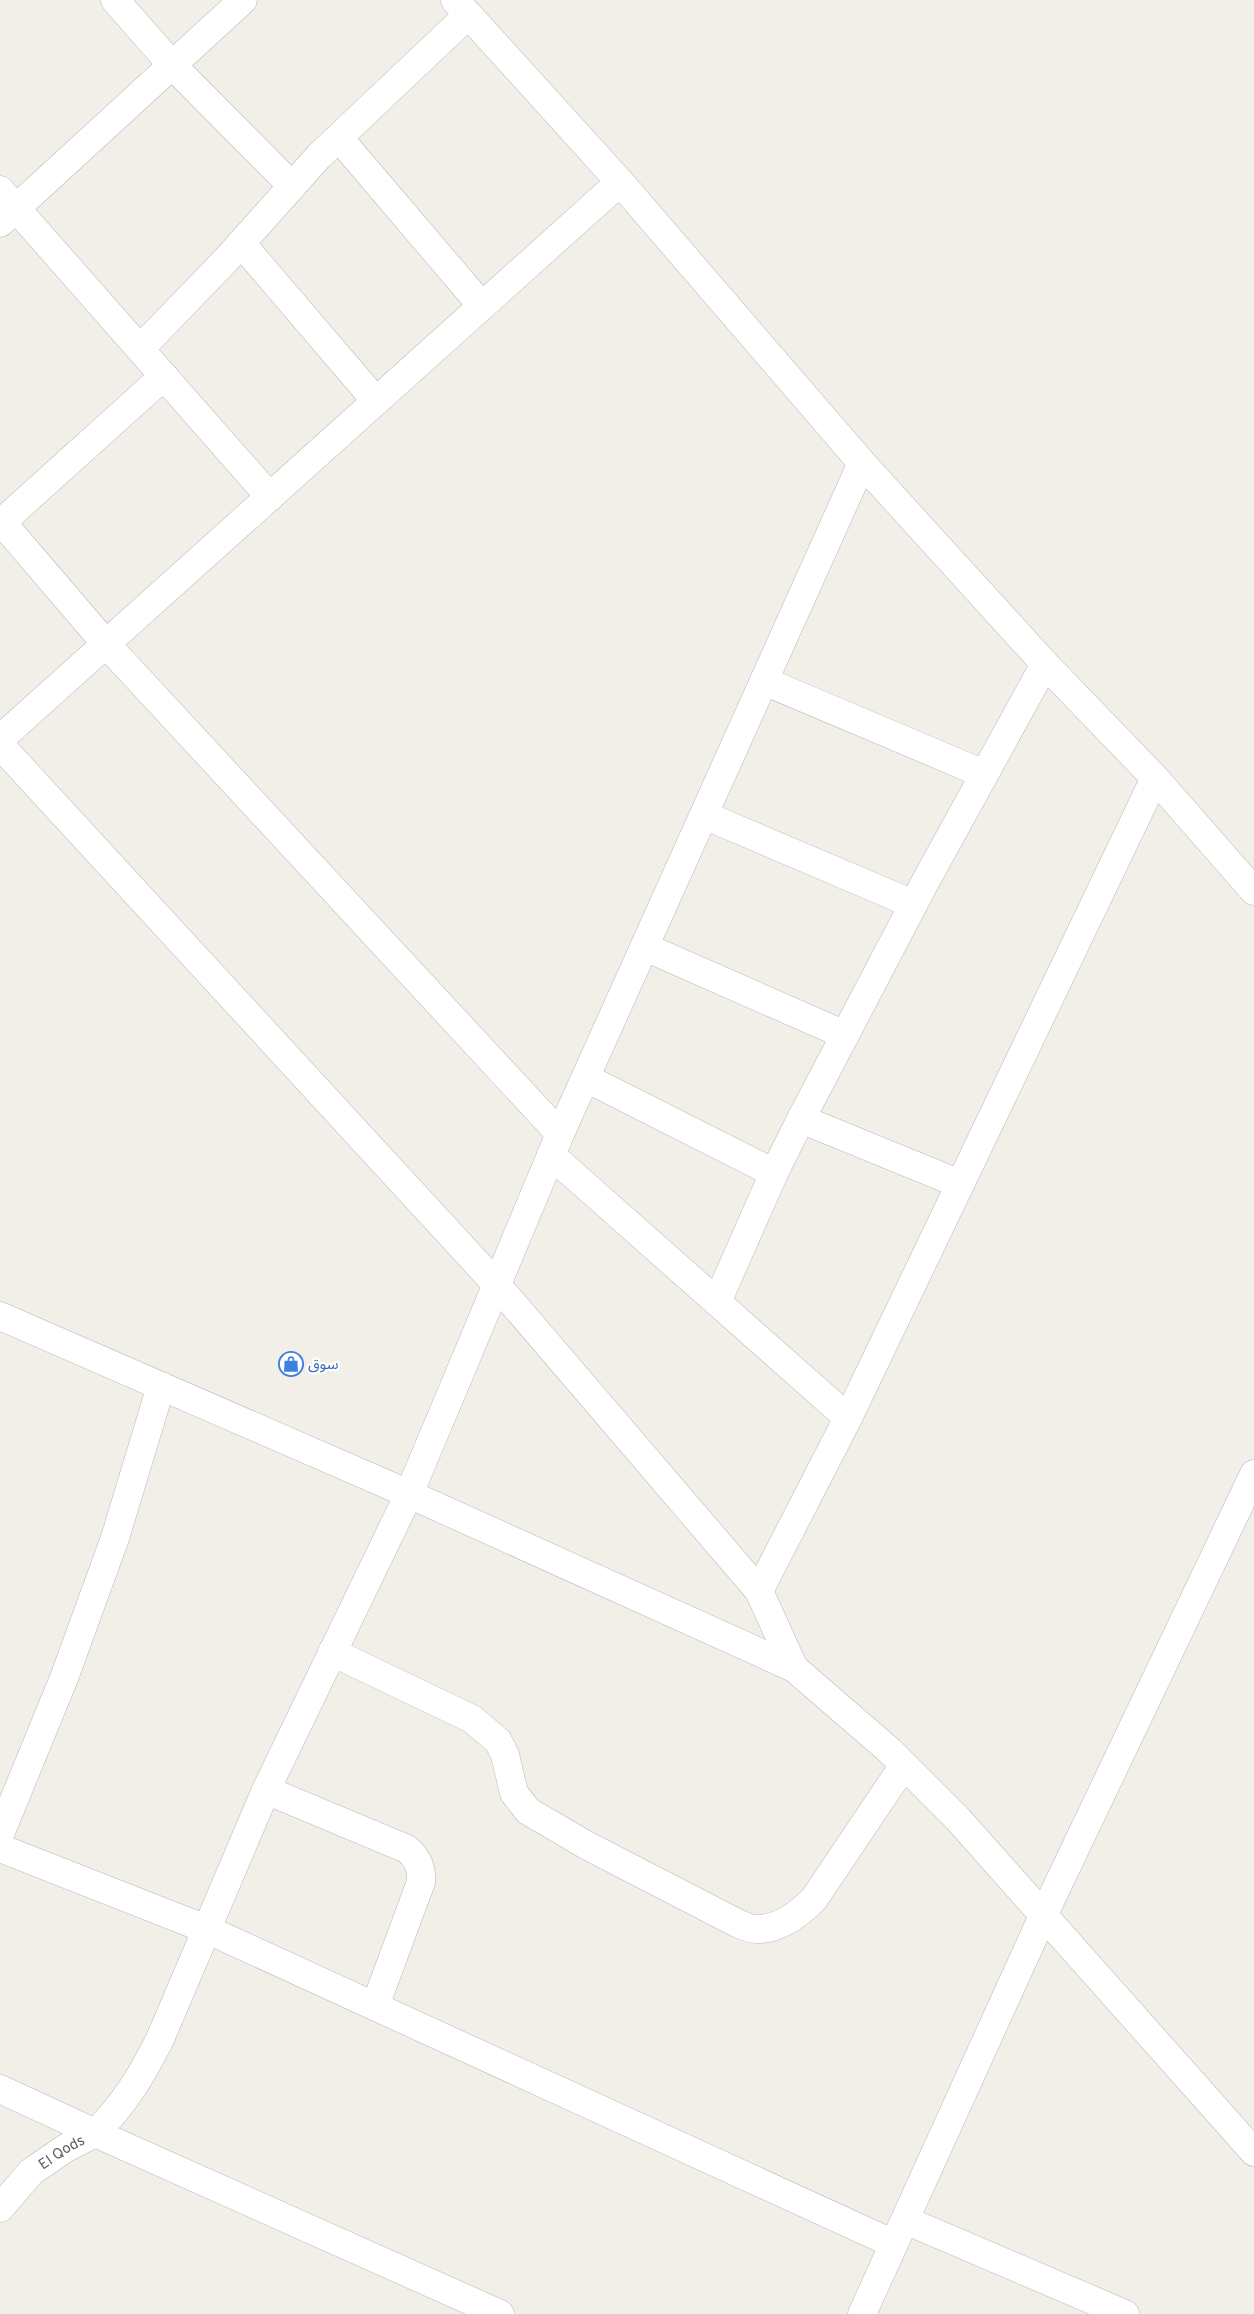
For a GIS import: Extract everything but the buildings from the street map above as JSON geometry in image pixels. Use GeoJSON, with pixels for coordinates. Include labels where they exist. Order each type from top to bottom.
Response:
{"type":"FeatureCollection","features":[{"type":"Feature","properties":{"kind":"street"},"geometry":{"type":"LineString","coordinates":[[115,0],[172,65],[292,186]]}},
{"type":"Feature","properties":{"kind":"street"},"geometry":{"type":"LineString","coordinates":[[243,0],[172,65],[5,207],[140,349],[270,497]]}},
{"type":"Feature","properties":{"kind":"street"},"geometry":{"type":"LineString","coordinates":[[140,349],[461,7],[620,182],[862,464],[1045,664],[1155,778],[1254,891]]}},
{"type":"Feature","properties":{"kind":"street"},"geometry":{"type":"LineString","coordinates":[[339,138],[482,306]]}},
{"type":"Feature","properties":{"kind":"street"},"geometry":{"type":"LineString","coordinates":[[0,739],[620,182]]}},
{"type":"Feature","properties":{"kind":"street"},"geometry":{"type":"LineString","coordinates":[[241,243],[376,402]]}},
{"type":"Feature","properties":{"kind":"street"},"geometry":{"type":"LineString","coordinates":[[164,376],[1,521],[106,644],[556,1145],[718,1302],[848,1418]]}},
{"type":"Feature","properties":{"kind":"street"},"geometry":{"type":"LineString","coordinates":[[500,2314],[95,2133],[118,2109],[141,2078],[160,2040],[266,1790],[409,1494],[556,1145],[862,464]]}},
{"type":"Feature","properties":{"kind":"street"},"geometry":{"type":"LineString","coordinates":[[718,1302],[774,1173],[801,1119],[913,904],[1045,664]]}},
{"type":"Feature","properties":{"kind":"street"},"geometry":{"type":"LineString","coordinates":[[764,680],[984,774]]}},
{"type":"Feature","properties":{"kind":"street"},"geometry":{"type":"LineString","coordinates":[[0,745],[497,1285],[759,1591],[794,1668]]}},
{"type":"Feature","properties":{"kind":"street"},"geometry":{"type":"LineString","coordinates":[[759,1591],[848,1418],[1155,778]]}},
{"type":"Feature","properties":{"kind":"street"},"geometry":{"type":"LineString","coordinates":[[704,815],[913,904]]}},
{"type":"Feature","properties":{"kind":"street"},"geometry":{"type":"LineString","coordinates":[[645,947],[845,1035]]}},
{"type":"Feature","properties":{"kind":"street"},"geometry":{"type":"LineString","coordinates":[[586,1078],[774,1173]]}},
{"type":"Feature","properties":{"kind":"street"},"geometry":{"type":"LineString","coordinates":[[801,1119],[960,1184]]}},
{"type":"Feature","properties":{"kind":"street"},"geometry":{"type":"LineString","coordinates":[[0,1316],[409,1494],[794,1668],[904,1765],[957,1818],[1254,2152]]}},
{"type":"Feature","properties":{"kind":"street"},"geometry":{"type":"LineString","coordinates":[[0,1834],[64,1678],[115,1538],[161,1386]]}},
{"type":"Feature","properties":{"kind":"street"},"geometry":{"type":"LineString","coordinates":[[862,2314],[1043,1916],[1254,1474]]}},
{"type":"Feature","properties":{"kind":"street"},"geometry":{"type":"LineString","coordinates":[[332,1652],[472,1719],[492,1734],[505,1755],[514,1793],[528,1811],[586,1845],[736,1924],[756,1929],[778,1924],[799,1914],[814,1899],[904,1765]]}},
{"type":"Feature","properties":{"kind":"street"},"geometry":{"type":"LineString","coordinates":[[266,1790],[407,1849],[416,1857],[420,1866],[421,1882],[375,2006]]}},
{"type":"Feature","properties":{"kind":"street"},"geometry":{"type":"LineString","coordinates":[[0,1848],[206,1929],[375,2006],[900,2232],[1125,2314]]}},
{"type":"Feature","properties":{"kind":"street","name":"El Qods"},"geometry":{"type":"LineString","coordinates":[[0,2088],[95,2133]]}},
{"type":"Feature","properties":{"kind":"street","name":"El Qods"},"geometry":{"type":"LineString","coordinates":[[0,2208],[31,2172],[66,2148],[95,2133]]}},
{"type":"Feature","properties":{"kind":"place","name":"سوق"},"geometry":{"type":"Point","coordinates":[291,1364]}}]}
